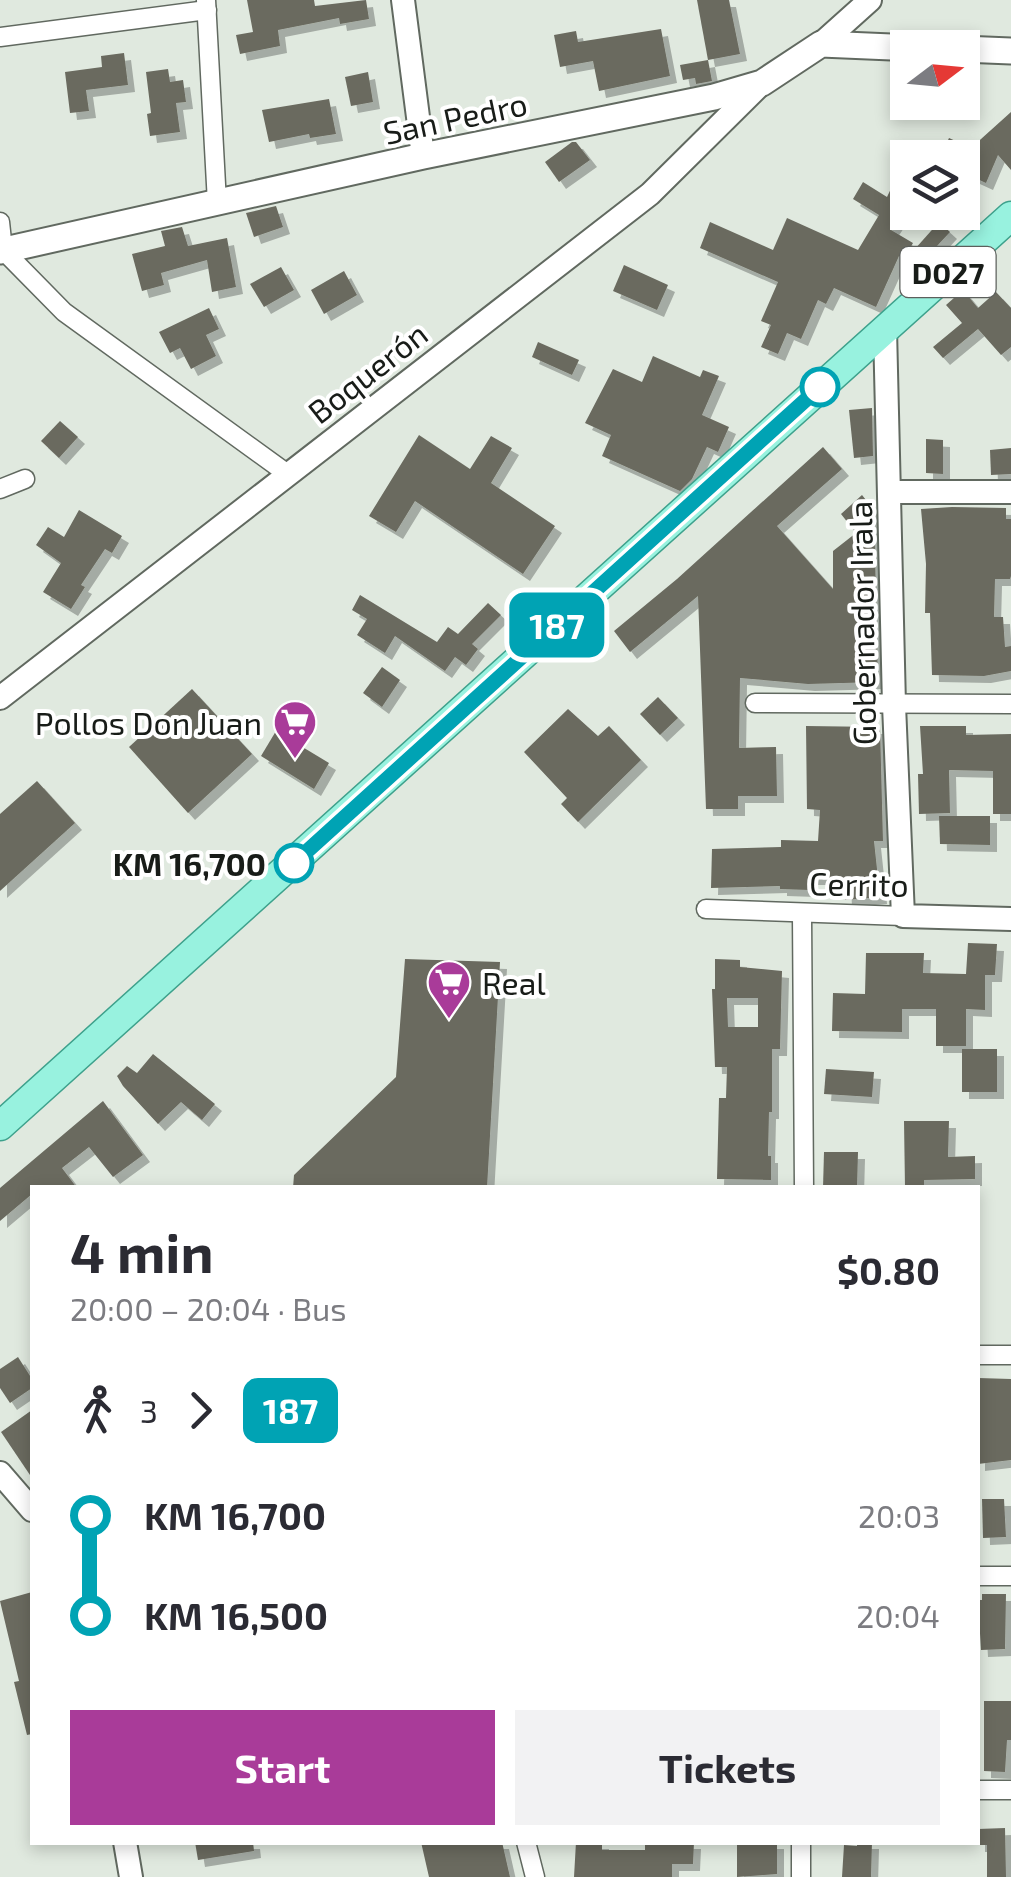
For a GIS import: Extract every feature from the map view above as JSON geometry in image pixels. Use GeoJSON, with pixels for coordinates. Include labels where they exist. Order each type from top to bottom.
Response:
{"type":"FeatureCollection","features":[{"type":"Feature","properties":{"kind":"main road","name":"San Pedro"},"geometry":{"type":"LineString","coordinates":[[2,251],[423,156],[714,97],[762,83],[821,44]]}},
{"type":"Feature","properties":{"kind":"main road"},"geometry":{"type":"LineString","coordinates":[[821,44],[890,47]]}},
{"type":"Feature","properties":{"kind":"main road"},"geometry":{"type":"LineString","coordinates":[[980,50],[1011,51]]}},
{"type":"Feature","properties":{"kind":"main road","name":"D027"},"geometry":{"type":"LineString","coordinates":[[0,1126],[1011,216]]}},
{"type":"Feature","properties":{"kind":"street"},"geometry":{"type":"LineString","coordinates":[[403,0],[423,156]]}},
{"type":"Feature","properties":{"kind":"street"},"geometry":{"type":"LineString","coordinates":[[821,44],[870,0]]}},
{"type":"Feature","properties":{"kind":"street"},"geometry":{"type":"LineString","coordinates":[[0,37],[207,5],[218,202]]}},
{"type":"Feature","properties":{"kind":"street","name":"Boquerón"},"geometry":{"type":"LineString","coordinates":[[4,687],[289,474],[650,194],[762,83]]}},
{"type":"Feature","properties":{"kind":"street"},"geometry":{"type":"LineString","coordinates":[[0,222],[2,251],[64,312],[289,474]]}},
{"type":"Feature","properties":{"kind":"street","name":"Gobernador Irala"},"geometry":{"type":"LineString","coordinates":[[885,328],[903,916]]}},
{"type":"Feature","properties":{"kind":"street"},"geometry":{"type":"LineString","coordinates":[[0,490],[25,479]]}},
{"type":"Feature","properties":{"kind":"street"},"geometry":{"type":"LineString","coordinates":[[892,492],[1011,492]]}},
{"type":"Feature","properties":{"kind":"street"},"geometry":{"type":"LineString","coordinates":[[755,703],[1011,704]]}},
{"type":"Feature","properties":{"kind":"street","name":"Cerrito"},"geometry":{"type":"LineString","coordinates":[[706,909],[1011,920]]}},
{"type":"Feature","properties":{"kind":"street"},"geometry":{"type":"LineString","coordinates":[[802,914],[804,1185]]}},
{"type":"Feature","properties":{"kind":"street"},"geometry":{"type":"LineString","coordinates":[[980,1356],[1011,1355]]}},
{"type":"Feature","properties":{"kind":"street"},"geometry":{"type":"LineString","coordinates":[[0,1473],[30,1508]]}},
{"type":"Feature","properties":{"kind":"street"},"geometry":{"type":"LineString","coordinates":[[980,1576],[1011,1576]]}},
{"type":"Feature","properties":{"kind":"street"},"geometry":{"type":"LineString","coordinates":[[980,1790],[1011,1790]]}},
{"type":"Feature","properties":{"kind":"street"},"geometry":{"type":"LineString","coordinates":[[126,1845],[131,1877]]}},
{"type":"Feature","properties":{"kind":"street"},"geometry":{"type":"LineString","coordinates":[[527,1845],[535,1877]]}},
{"type":"Feature","properties":{"kind":"street"},"geometry":{"type":"LineString","coordinates":[[801,1845],[801,1877]]}},
{"type":"Feature","properties":{"kind":"building"},"geometry":{"type":"Polygon","coordinates":[[[247,0],[314,0],[315,6],[366,0],[369,19],[340,24],[339,18],[278,30],[280,46],[240,54],[236,35],[253,32],[247,0]]]}},
{"type":"Feature","properties":{"kind":"building"},"geometry":{"type":"Polygon","coordinates":[[[697,0],[729,0],[740,54],[708,60],[697,0]]]}},
{"type":"Feature","properties":{"kind":"building"},"geometry":{"type":"Polygon","coordinates":[[[661,29],[670,76],[599,91],[593,61],[560,67],[554,35],[576,31],[578,42],[661,29]]]}},
{"type":"Feature","properties":{"kind":"building"},"geometry":{"type":"Polygon","coordinates":[[[124,53],[128,85],[86,90],[89,111],[70,113],[65,72],[102,67],[101,56],[124,53]]]}},
{"type":"Feature","properties":{"kind":"building"},"geometry":{"type":"Polygon","coordinates":[[[708,60],[712,81],[696,84],[695,78],[683,80],[680,65],[708,60]]]}},
{"type":"Feature","properties":{"kind":"building"},"geometry":{"type":"Polygon","coordinates":[[[168,69],[170,82],[183,80],[186,102],[176,103],[180,132],[150,136],[146,72],[168,69]]]}},
{"type":"Feature","properties":{"kind":"building"},"geometry":{"type":"Polygon","coordinates":[[[368,72],[373,102],[351,106],[345,77],[368,72]]]}},
{"type":"Feature","properties":{"kind":"building"},"geometry":{"type":"Polygon","coordinates":[[[329,99],[336,134],[310,138],[309,134],[269,142],[262,110],[329,99]]]}},
{"type":"Feature","properties":{"kind":"building"},"geometry":{"type":"Polygon","coordinates":[[[1011,112],[1011,170],[998,155],[986,183],[980,180],[980,140],[1011,112]]]}},
{"type":"Feature","properties":{"kind":"building"},"geometry":{"type":"Polygon","coordinates":[[[572,142],[590,160],[559,182],[545,162],[572,142]]]}},
{"type":"Feature","properties":{"kind":"building"},"geometry":{"type":"Polygon","coordinates":[[[863,182],[887,197],[890,191],[890,230],[913,243],[904,259],[899,256],[876,307],[834,288],[826,304],[818,300],[801,339],[787,333],[778,354],[761,347],[771,325],[761,321],[778,282],[700,248],[710,222],[773,250],[787,218],[858,250],[879,215],[853,199],[863,182]]]}},
{"type":"Feature","properties":{"kind":"building"},"geometry":{"type":"Polygon","coordinates":[[[276,206],[283,227],[254,237],[246,213],[276,206]]]}},
{"type":"Feature","properties":{"kind":"building"},"geometry":{"type":"Polygon","coordinates":[[[182,227],[188,246],[227,238],[236,287],[212,292],[207,260],[161,273],[164,285],[142,291],[132,254],[165,246],[161,231],[182,227]]]}},
{"type":"Feature","properties":{"kind":"building"},"geometry":{"type":"Polygon","coordinates":[[[932,230],[950,232],[924,260],[914,250],[932,230]]]}},
{"type":"Feature","properties":{"kind":"building"},"geometry":{"type":"Polygon","coordinates":[[[624,265],[668,285],[657,310],[613,291],[624,265]]]}},
{"type":"Feature","properties":{"kind":"building"},"geometry":{"type":"Polygon","coordinates":[[[281,267],[294,290],[264,307],[250,284],[281,267]]]}},
{"type":"Feature","properties":{"kind":"building"},"geometry":{"type":"Polygon","coordinates":[[[344,271],[357,295],[324,314],[311,290],[344,271]]]}},
{"type":"Feature","properties":{"kind":"building"},"geometry":{"type":"Polygon","coordinates":[[[963,290],[978,308],[996,292],[1011,308],[1011,347],[1001,355],[978,329],[943,358],[933,347],[962,323],[946,305],[963,290]]]}},
{"type":"Feature","properties":{"kind":"building"},"geometry":{"type":"Polygon","coordinates":[[[209,308],[219,329],[206,335],[216,356],[191,369],[180,348],[170,353],[159,332],[209,308]]]}},
{"type":"Feature","properties":{"kind":"building"},"geometry":{"type":"Polygon","coordinates":[[[538,342],[579,360],[572,375],[532,357],[538,342]]]}},
{"type":"Feature","properties":{"kind":"building"},"geometry":{"type":"Polygon","coordinates":[[[653,356],[700,377],[703,370],[719,376],[702,415],[729,427],[718,452],[707,447],[692,479],[680,491],[602,456],[611,435],[585,423],[613,369],[642,382],[653,356]]]}},
{"type":"Feature","properties":{"kind":"building"},"geometry":{"type":"Polygon","coordinates":[[[872,408],[873,456],[854,458],[849,410],[872,408]]]}},
{"type":"Feature","properties":{"kind":"building"},"geometry":{"type":"Polygon","coordinates":[[[60,421],[78,437],[59,458],[41,441],[60,421]]]}},
{"type":"Feature","properties":{"kind":"building"},"geometry":{"type":"Polygon","coordinates":[[[419,435],[470,469],[491,436],[512,448],[491,483],[555,526],[523,574],[415,501],[396,532],[369,516],[419,435]]]}},
{"type":"Feature","properties":{"kind":"building"},"geometry":{"type":"Polygon","coordinates":[[[926,439],[943,440],[943,474],[926,473],[926,439]]]}},
{"type":"Feature","properties":{"kind":"building"},"geometry":{"type":"Polygon","coordinates":[[[823,447],[842,469],[777,526],[833,589],[833,551],[856,533],[841,514],[862,495],[874,510],[878,682],[808,684],[740,678],[739,748],[776,747],[777,796],[738,796],[738,809],[706,809],[698,596],[630,652],[614,631],[823,447]]]}},
{"type":"Feature","properties":{"kind":"building"},"geometry":{"type":"Polygon","coordinates":[[[1011,448],[1011,474],[991,475],[990,450],[1011,448]]]}},
{"type":"Feature","properties":{"kind":"building"},"geometry":{"type":"Polygon","coordinates":[[[1006,508],[1006,519],[1011,519],[1011,576],[995,579],[994,617],[1003,617],[1005,647],[1011,646],[1011,671],[984,676],[932,675],[921,509],[1006,508]]]}},
{"type":"Feature","properties":{"kind":"building"},"geometry":{"type":"Polygon","coordinates":[[[79,510],[122,536],[112,553],[105,549],[81,585],[85,587],[71,609],[43,592],[61,563],[36,545],[48,527],[64,537],[79,510]]]}},
{"type":"Feature","properties":{"kind":"building"},"geometry":{"type":"Polygon","coordinates":[[[360,595],[437,642],[448,627],[458,634],[488,603],[501,615],[472,644],[478,649],[466,665],[455,657],[445,671],[395,636],[385,653],[357,635],[367,619],[352,610],[360,595]]]}},
{"type":"Feature","properties":{"kind":"building"},"geometry":{"type":"Polygon","coordinates":[[[382,667],[400,680],[382,707],[363,693],[382,667]]]}},
{"type":"Feature","properties":{"kind":"building"},"geometry":{"type":"Polygon","coordinates":[[[192,689],[252,754],[188,813],[129,747],[192,689]]]}},
{"type":"Feature","properties":{"kind":"building"},"geometry":{"type":"Polygon","coordinates":[[[658,697],[678,718],[660,735],[640,714],[658,697]]]}},
{"type":"Feature","properties":{"kind":"building"},"geometry":{"type":"Polygon","coordinates":[[[568,709],[598,736],[609,726],[641,760],[578,822],[561,804],[567,798],[524,752],[568,709]]]}},
{"type":"Feature","properties":{"kind":"building"},"geometry":{"type":"Polygon","coordinates":[[[806,726],[880,727],[883,841],[874,841],[880,897],[845,900],[844,878],[809,878],[809,890],[780,886],[711,888],[712,849],[781,847],[781,840],[818,841],[820,810],[807,809],[806,726]]]}},
{"type":"Feature","properties":{"kind":"building"},"geometry":{"type":"Polygon","coordinates":[[[920,726],[966,726],[966,735],[1011,734],[1011,814],[993,814],[993,771],[949,770],[950,813],[919,814],[918,774],[923,774],[920,726]]]}},
{"type":"Feature","properties":{"kind":"building","name":"Pollos Don Juan"},"geometry":{"type":"Polygon","coordinates":[[[276,731],[329,763],[314,789],[261,756],[276,731]]]}},
{"type":"Feature","properties":{"kind":"building"},"geometry":{"type":"Polygon","coordinates":[[[37,781],[75,823],[0,891],[0,814],[37,781]]]}},
{"type":"Feature","properties":{"kind":"building"},"geometry":{"type":"Polygon","coordinates":[[[939,816],[990,816],[990,845],[940,844],[939,816]]]}},
{"type":"Feature","properties":{"kind":"building"},"geometry":{"type":"Polygon","coordinates":[[[968,943],[997,944],[995,975],[985,975],[985,1010],[966,1009],[966,1046],[936,1046],[936,1009],[902,1009],[902,1032],[832,1031],[833,993],[865,994],[866,953],[924,953],[923,973],[966,974],[968,943]]]}},
{"type":"Feature","properties":{"kind":"building","name":"Real"},"geometry":{"type":"Polygon","coordinates":[[[405,959],[500,962],[487,1185],[293,1185],[294,1175],[396,1077],[405,959]]]}},
{"type":"Feature","properties":{"kind":"building"},"geometry":{"type":"Polygon","coordinates":[[[715,959],[740,960],[740,967],[782,971],[780,1049],[772,1049],[768,1156],[771,1180],[717,1179],[719,1098],[726,1098],[727,1067],[715,1067],[715,959]],[[727,998],[728,1027],[758,1027],[758,998],[727,998]]]}},
{"type":"Feature","properties":{"kind":"building"},"geometry":{"type":"Polygon","coordinates":[[[962,1049],[997,1049],[997,1092],[962,1092],[962,1049]]]}},
{"type":"Feature","properties":{"kind":"building"},"geometry":{"type":"Polygon","coordinates":[[[153,1054],[215,1104],[202,1120],[181,1102],[158,1124],[123,1086],[117,1076],[127,1066],[137,1073],[153,1054]]]}},
{"type":"Feature","properties":{"kind":"building"},"geometry":{"type":"Polygon","coordinates":[[[826,1069],[874,1072],[872,1097],[824,1094],[826,1069]]]}},
{"type":"Feature","properties":{"kind":"building"},"geometry":{"type":"Polygon","coordinates":[[[103,1101],[143,1155],[113,1177],[89,1147],[62,1168],[75,1185],[30,1185],[30,1196],[0,1221],[0,1188],[103,1101]]]}},
{"type":"Feature","properties":{"kind":"building"},"geometry":{"type":"Polygon","coordinates":[[[904,1121],[949,1121],[948,1157],[975,1156],[975,1179],[924,1180],[924,1185],[905,1185],[904,1121]]]}},
{"type":"Feature","properties":{"kind":"building"},"geometry":{"type":"Polygon","coordinates":[[[824,1152],[858,1152],[857,1185],[823,1185],[824,1152]]]}},
{"type":"Feature","properties":{"kind":"building"},"geometry":{"type":"Polygon","coordinates":[[[18,1357],[30,1376],[30,1389],[10,1403],[0,1388],[0,1369],[18,1357]]]}},
{"type":"Feature","properties":{"kind":"building"},"geometry":{"type":"Polygon","coordinates":[[[980,1378],[1011,1379],[1011,1460],[980,1464],[980,1378]]]}},
{"type":"Feature","properties":{"kind":"building"},"geometry":{"type":"Polygon","coordinates":[[[30,1411],[30,1475],[1,1432],[30,1411]]]}},
{"type":"Feature","properties":{"kind":"building"},"geometry":{"type":"Polygon","coordinates":[[[982,1499],[1004,1499],[1006,1537],[983,1538],[982,1499]]]}},
{"type":"Feature","properties":{"kind":"building"},"geometry":{"type":"Polygon","coordinates":[[[30,1593],[30,1734],[27,1735],[14,1682],[19,1681],[0,1601],[30,1593]]]}},
{"type":"Feature","properties":{"kind":"building"},"geometry":{"type":"Polygon","coordinates":[[[982,1594],[1006,1594],[1005,1649],[981,1650],[982,1594]]]}},
{"type":"Feature","properties":{"kind":"building"},"geometry":{"type":"Polygon","coordinates":[[[984,1701],[1011,1701],[1011,1740],[1007,1740],[1005,1772],[984,1771],[984,1701]]]}},
{"type":"Feature","properties":{"kind":"building"},"geometry":{"type":"Polygon","coordinates":[[[1005,1828],[1006,1877],[987,1877],[987,1845],[980,1845],[980,1829],[1005,1828]]]}},
{"type":"Feature","properties":{"kind":"building"},"geometry":{"type":"Polygon","coordinates":[[[196,1845],[253,1845],[254,1851],[198,1860],[196,1845]]]}},
{"type":"Feature","properties":{"kind":"building"},"geometry":{"type":"Polygon","coordinates":[[[422,1845],[503,1845],[510,1877],[429,1877],[422,1845]]]}},
{"type":"Feature","properties":{"kind":"building"},"geometry":{"type":"Polygon","coordinates":[[[576,1845],[602,1845],[602,1850],[645,1850],[645,1845],[694,1845],[693,1864],[672,1864],[672,1877],[574,1877],[576,1845]]]}},
{"type":"Feature","properties":{"kind":"building"},"geometry":{"type":"Polygon","coordinates":[[[737,1845],[777,1845],[777,1874],[737,1877],[737,1845]]]}},
{"type":"Feature","properties":{"kind":"building"},"geometry":{"type":"Polygon","coordinates":[[[844,1845],[872,1845],[871,1877],[842,1877],[844,1845]]]}},
{"type":"Feature","properties":{"kind":"bus line","name":"187"},"geometry":{"type":"LineString","coordinates":[[294,863],[820,387]]}},
{"type":"Feature","properties":{"kind":"place","name":"Pollos Don Juan"},"geometry":{"type":"Point","coordinates":[295,760]}},
{"type":"Feature","properties":{"kind":"place","name":"KM 16,700"},"geometry":{"type":"Point","coordinates":[294,863]}},
{"type":"Feature","properties":{"kind":"place","name":"Real"},"geometry":{"type":"Point","coordinates":[449,1020]}}]}
